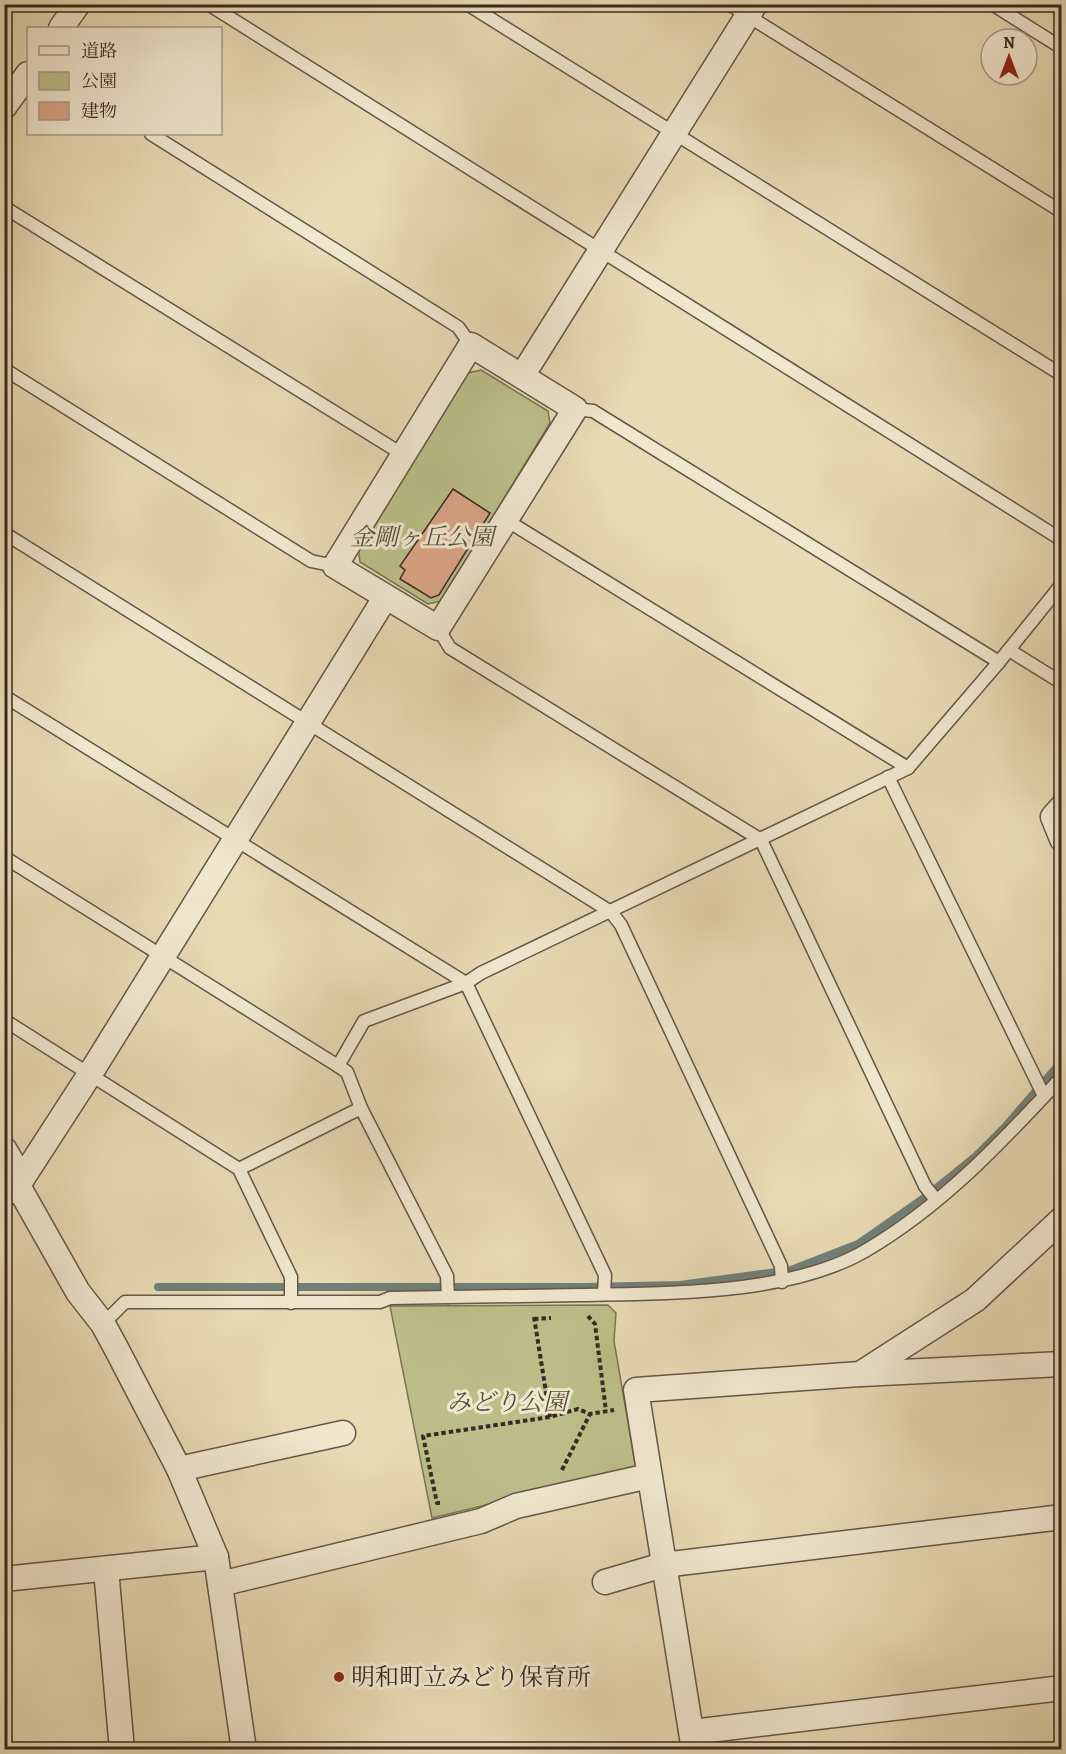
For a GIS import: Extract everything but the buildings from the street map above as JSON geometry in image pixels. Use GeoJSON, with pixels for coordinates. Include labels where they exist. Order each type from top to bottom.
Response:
{"type":"FeatureCollection","features":[{"type":"Feature","properties":{"kind":"street"},"geometry":{"type":"LineString","coordinates":[[62,27],[78,4]]}},
{"type":"Feature","properties":{"kind":"street"},"geometry":{"type":"LineString","coordinates":[[522,376],[675,134],[744,8]]}},
{"type":"Feature","properties":{"kind":"street"},"geometry":{"type":"LineString","coordinates":[[4,107],[27,75]]}},
{"type":"Feature","properties":{"kind":"street"},"geometry":{"type":"LineString","coordinates":[[471,345],[575,409],[438,628],[335,566],[471,345]]}},
{"type":"Feature","properties":{"kind":"street"},"geometry":{"type":"LineString","coordinates":[[14,1186],[90,1074],[385,598]]}},
{"type":"Feature","properties":{"kind":"street"},"geometry":{"type":"LineString","coordinates":[[1062,807],[1053,817],[1062,839]]}},
{"type":"Feature","properties":{"kind":"street"},"geometry":{"type":"LineString","coordinates":[[4,1149],[14,1186],[78,1292],[103,1324],[179,1470],[216,1557],[244,1749]]}},
{"type":"Feature","properties":{"kind":"street"},"geometry":{"type":"LineString","coordinates":[[860,1374],[975,1300],[1014,1266],[1062,1218]]}},
{"type":"Feature","properties":{"kind":"street"},"geometry":{"type":"LineString","coordinates":[[1062,1364],[860,1374],[636,1390],[693,1741],[1062,1688]]}},
{"type":"Feature","properties":{"kind":"street"},"geometry":{"type":"LineString","coordinates":[[179,1470],[343,1433]]}},
{"type":"Feature","properties":{"kind":"street"},"geometry":{"type":"LineString","coordinates":[[220,1584],[481,1521],[516,1506],[650,1476]]}},
{"type":"Feature","properties":{"kind":"street"},"geometry":{"type":"LineString","coordinates":[[605,1582],[663,1565],[1062,1517]]}},
{"type":"Feature","properties":{"kind":"street"},"geometry":{"type":"LineString","coordinates":[[4,1579],[216,1557]]}},
{"type":"Feature","properties":{"kind":"street"},"geometry":{"type":"LineString","coordinates":[[106,1569],[122,1749]]}},
{"type":"Feature","properties":{"kind":"lane"},"geometry":{"type":"LineString","coordinates":[[208,4],[1062,540]]}},
{"type":"Feature","properties":{"kind":"lane"},"geometry":{"type":"LineString","coordinates":[[467,4],[1062,375]]}},
{"type":"Feature","properties":{"kind":"lane"},"geometry":{"type":"LineString","coordinates":[[992,4],[1062,48]]}},
{"type":"Feature","properties":{"kind":"lane"},"geometry":{"type":"LineString","coordinates":[[744,8],[1062,212]]}},
{"type":"Feature","properties":{"kind":"lane"},"geometry":{"type":"LineString","coordinates":[[153,135],[458,327],[471,345]]}},
{"type":"Feature","properties":{"kind":"lane"},"geometry":{"type":"LineString","coordinates":[[4,207],[402,454]]}},
{"type":"Feature","properties":{"kind":"lane"},"geometry":{"type":"LineString","coordinates":[[4,369],[311,561],[335,566]]}},
{"type":"Feature","properties":{"kind":"lane"},"geometry":{"type":"LineString","coordinates":[[575,409],[593,411],[999,662]]}},
{"type":"Feature","properties":{"kind":"lane"},"geometry":{"type":"LineString","coordinates":[[506,520],[908,768]]}},
{"type":"Feature","properties":{"kind":"lane"},"geometry":{"type":"LineString","coordinates":[[4,533],[611,912],[621,925],[781,1266],[782,1282]]}},
{"type":"Feature","properties":{"kind":"lane"},"geometry":{"type":"LineString","coordinates":[[338,1066],[364,1020],[466,983],[481,973],[908,768],[1062,584]]}},
{"type":"Feature","properties":{"kind":"lane"},"geometry":{"type":"LineString","coordinates":[[438,628],[450,648],[761,840],[925,1186],[936,1200]]}},
{"type":"Feature","properties":{"kind":"lane"},"geometry":{"type":"LineString","coordinates":[[1009,650],[1062,683]]}},
{"type":"Feature","properties":{"kind":"lane"},"geometry":{"type":"LineString","coordinates":[[4,696],[466,983],[605,1275],[604,1294]]}},
{"type":"Feature","properties":{"kind":"lane"},"geometry":{"type":"LineString","coordinates":[[888,777],[1035,1082],[1044,1096]]}},
{"type":"Feature","properties":{"kind":"lane"},"geometry":{"type":"LineString","coordinates":[[4,857],[347,1072],[361,1108],[447,1276],[448,1297]]}},
{"type":"Feature","properties":{"kind":"lane"},"geometry":{"type":"LineString","coordinates":[[4,1020],[239,1169],[291,1277],[291,1303]]}},
{"type":"Feature","properties":{"kind":"lane"},"geometry":{"type":"LineString","coordinates":[[103,1324],[125,1302],[380,1302],[390,1298],[657,1293],[782,1282],[802,1278],[864,1251],[936,1200],[980,1165],[1062,1077]]}},
{"type":"Feature","properties":{"kind":"lane"},"geometry":{"type":"LineString","coordinates":[[239,1169],[361,1108]]}},
{"type":"Feature","properties":{"kind":"path"},"geometry":{"type":"LineString","coordinates":[[530,1296],[550,1417]]}},
{"type":"Feature","properties":{"kind":"path"},"geometry":{"type":"LineString","coordinates":[[579,1317],[590,1316],[596,1324],[606,1411]]}},
{"type":"Feature","properties":{"kind":"path"},"geometry":{"type":"LineString","coordinates":[[534,1319],[556,1318]]}},
{"type":"Feature","properties":{"kind":"path"},"geometry":{"type":"LineString","coordinates":[[447,1501],[437,1503],[423,1436],[550,1417],[578,1409],[590,1414],[638,1408]]}},
{"type":"Feature","properties":{"kind":"green space","name":"金剛ヶ丘公園"},"geometry":{"type":"Polygon","coordinates":[[[481,370],[548,411],[550,423],[441,601],[428,604],[360,562],[358,546],[468,373],[481,370]]]}},
{"type":"Feature","properties":{"kind":"green space","name":"みどり公園"},"geometry":{"type":"Polygon","coordinates":[[[608,1305],[616,1313],[614,1341],[636,1469],[432,1518],[390,1306],[608,1305]]]}},
{"type":"Feature","properties":{"kind":"waterway"},"geometry":{"type":"LineString","coordinates":[[158,1287],[680,1285],[791,1270],[858,1244],[924,1198],[976,1156],[1004,1128],[1062,1061]]}},
{"type":"Feature","properties":{"kind":"place","name":"明和町立みどり保育所"},"geometry":{"type":"Point","coordinates":[339,1677]}}]}
